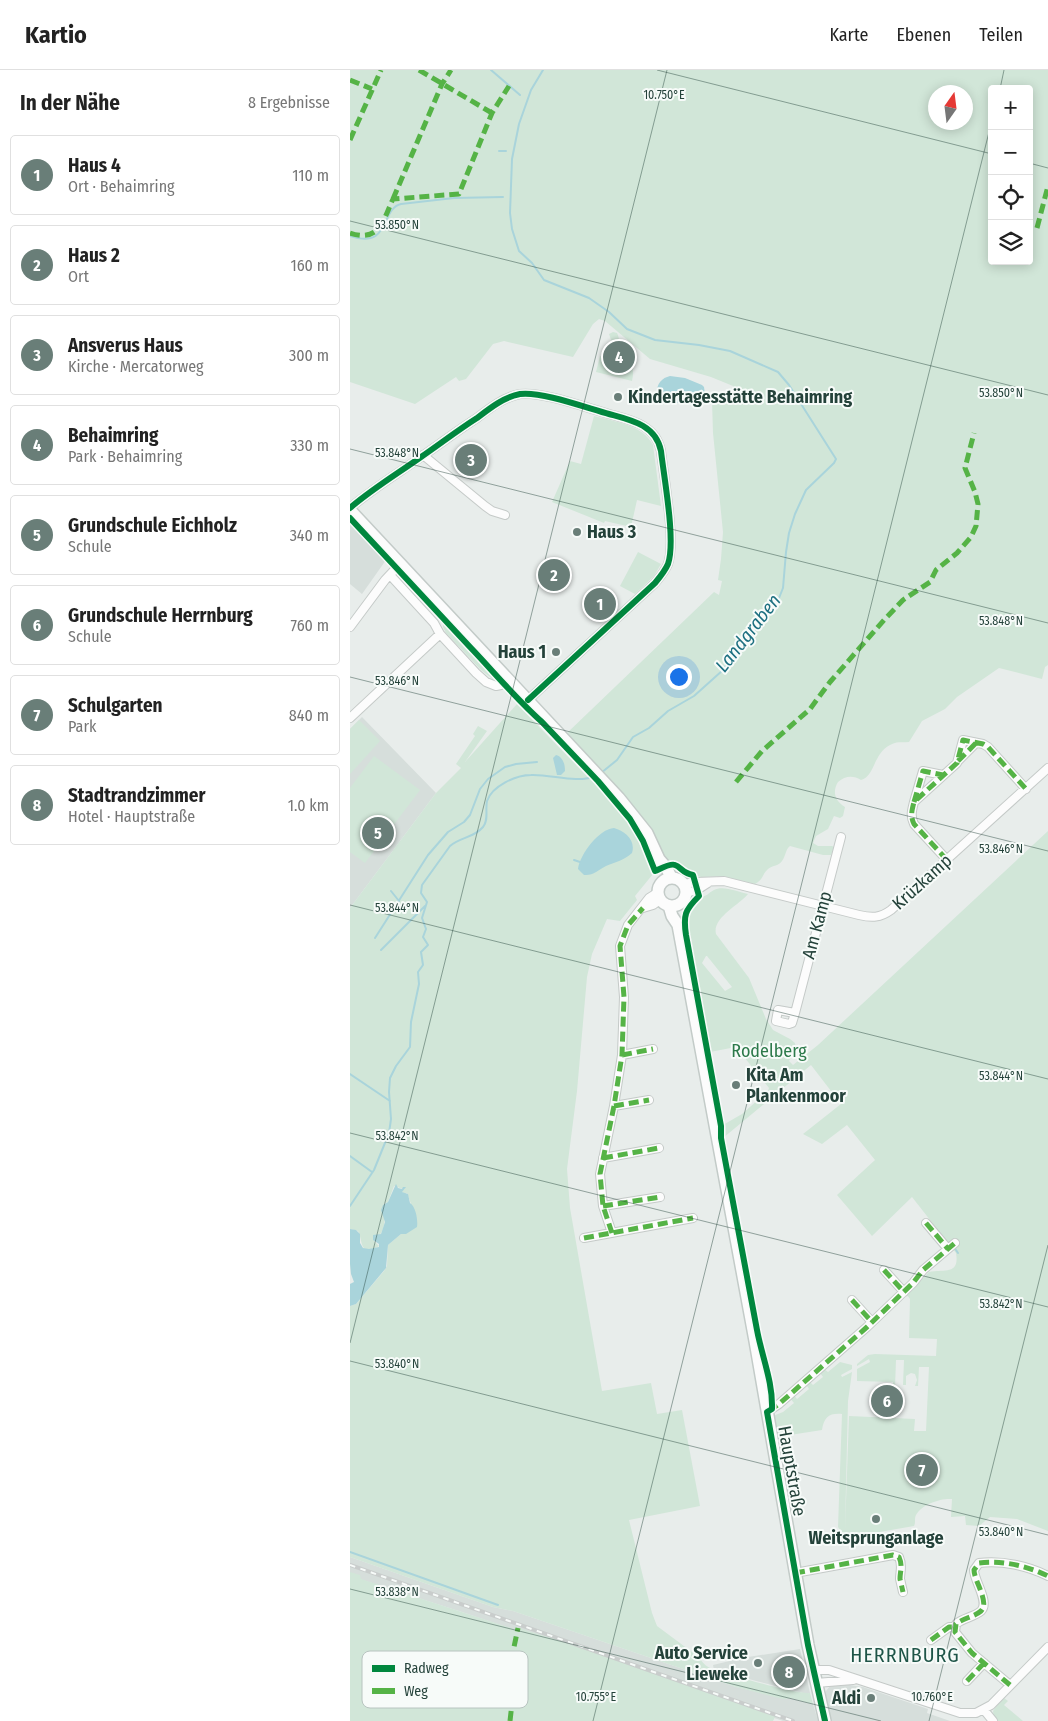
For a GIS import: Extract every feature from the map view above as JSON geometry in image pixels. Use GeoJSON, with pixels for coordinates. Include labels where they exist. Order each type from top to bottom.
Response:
{"type":"FeatureCollection","features":[{"type":"Feature","properties":{"kind":"main road"},"geometry":{"type":"LineString","coordinates":[[350,509],[637,819],[650,838],[659,859],[666,867],[667,879],[679,879],[685,889]]}},
{"type":"Feature","properties":{"kind":"main road","name":"Hauptstraße"},"geometry":{"type":"LineString","coordinates":[[667,879],[658,886],[667,901],[680,915],[678,925],[812,1670],[825,1721]]}},
{"type":"Feature","properties":{"kind":"main road","name":"Hauptstraße"},"geometry":{"type":"LineString","coordinates":[[667,901],[684,900],[685,889]]}},
{"type":"Feature","properties":{"kind":"street"},"geometry":{"type":"LineString","coordinates":[[350,509],[423,455],[506,398],[527,394],[544,396],[631,420],[649,430],[657,439],[661,451],[671,541],[668,563],[655,584],[528,700]]}},
{"type":"Feature","properties":{"kind":"street"},"geometry":{"type":"LineString","coordinates":[[423,455],[484,506],[505,515]]}},
{"type":"Feature","properties":{"kind":"street"},"geometry":{"type":"LineString","coordinates":[[350,627],[400,564]]}},
{"type":"Feature","properties":{"kind":"street"},"geometry":{"type":"LineString","coordinates":[[390,576],[434,623],[440,634],[486,682],[499,686],[508,679]]}},
{"type":"Feature","properties":{"kind":"street"},"geometry":{"type":"LineString","coordinates":[[350,718],[440,634]]}},
{"type":"Feature","properties":{"kind":"street"},"geometry":{"type":"LineString","coordinates":[[914,802],[976,743],[988,747],[1026,789]]}},
{"type":"Feature","properties":{"kind":"street","name":"Krüzkamp"},"geometry":{"type":"LineString","coordinates":[[685,889],[697,890],[708,883],[724,881],[869,917],[882,916],[891,910],[1048,768]]}},
{"type":"Feature","properties":{"kind":"street"},"geometry":{"type":"LineString","coordinates":[[943,775],[923,771],[911,816],[914,824],[947,860]]}},
{"type":"Feature","properties":{"kind":"street","name":"Am Kamp"},"geometry":{"type":"LineString","coordinates":[[795,1013],[841,837]]}},
{"type":"Feature","properties":{"kind":"street"},"geometry":{"type":"LineString","coordinates":[[612,1233],[603,1206],[600,1183],[622,1055],[624,997],[620,946],[628,924],[643,908],[649,898],[667,901]]}},
{"type":"Feature","properties":{"kind":"street"},"geometry":{"type":"LineString","coordinates":[[622,1055],[653,1049]]}},
{"type":"Feature","properties":{"kind":"street"},"geometry":{"type":"LineString","coordinates":[[614,1106],[649,1100]]}},
{"type":"Feature","properties":{"kind":"street"},"geometry":{"type":"LineString","coordinates":[[603,1158],[658,1148]]}},
{"type":"Feature","properties":{"kind":"street"},"geometry":{"type":"LineString","coordinates":[[603,1206],[660,1197]]}},
{"type":"Feature","properties":{"kind":"street"},"geometry":{"type":"LineString","coordinates":[[584,1238],[693,1218]]}},
{"type":"Feature","properties":{"kind":"street"},"geometry":{"type":"LineString","coordinates":[[926,1223],[948,1249]]}},
{"type":"Feature","properties":{"kind":"street"},"geometry":{"type":"LineString","coordinates":[[767,1412],[780,1404],[872,1322],[904,1292],[923,1270],[955,1243]]}},
{"type":"Feature","properties":{"kind":"street"},"geometry":{"type":"LineString","coordinates":[[884,1270],[904,1292]]}},
{"type":"Feature","properties":{"kind":"street"},"geometry":{"type":"LineString","coordinates":[[852,1300],[872,1322]]}},
{"type":"Feature","properties":{"kind":"street"},"geometry":{"type":"LineString","coordinates":[[795,1573],[894,1554],[900,1557],[901,1561],[900,1576],[903,1592]]}},
{"type":"Feature","properties":{"kind":"street"},"geometry":{"type":"LineString","coordinates":[[1010,1686],[962,1642],[955,1632],[959,1622],[981,1611],[984,1606],[984,1599],[974,1576],[974,1570],[977,1564],[994,1562],[1023,1567],[1048,1576]]}},
{"type":"Feature","properties":{"kind":"street"},"geometry":{"type":"LineString","coordinates":[[932,1640],[949,1627],[955,1628]]}},
{"type":"Feature","properties":{"kind":"street"},"geometry":{"type":"LineString","coordinates":[[812,1670],[829,1670],[854,1680],[960,1713],[976,1713],[992,1705],[1048,1647]]}},
{"type":"Feature","properties":{"kind":"street"},"geometry":{"type":"LineString","coordinates":[[967,1681],[984,1663]]}},
{"type":"Feature","properties":{"kind":"street"},"geometry":{"type":"LineString","coordinates":[[816,1683],[854,1680]]}},
{"type":"Feature","properties":{"kind":"street"},"geometry":{"type":"LineString","coordinates":[[984,1710],[993,1721]]}},
{"type":"Feature","properties":{"kind":"shaded area"},"geometry":{"type":"Polygon","coordinates":[[[350,521],[386,560],[362,594],[350,584],[350,521]]]}},
{"type":"Feature","properties":{"kind":"shaded area"},"geometry":{"type":"Polygon","coordinates":[[[362,717],[436,793],[350,908],[350,729],[362,717]]]}},
{"type":"Feature","properties":{"kind":"shaded area"},"geometry":{"type":"Polygon","coordinates":[[[350,1557],[493,1607],[513,1611],[736,1687],[813,1704],[818,1721],[783,1721],[350,1576],[350,1557]]]}},
{"type":"Feature","properties":{"kind":"shaded area"},"geometry":{"type":"Polygon","coordinates":[[[800,1649],[810,1693],[807,1694],[714,1670],[713,1665],[742,1658],[800,1649]]]}},
{"type":"Feature","properties":{"kind":"shaded area"},"geometry":{"type":"Polygon","coordinates":[[[843,1684],[863,1687],[928,1709],[927,1713],[950,1721],[830,1721],[826,1691],[830,1686],[843,1684]]]}},
{"type":"Feature","properties":{"kind":"green space"},"geometry":{"type":"Polygon","coordinates":[[[350,70],[1048,70],[1048,665],[1045,667],[1042,679],[999,668],[957,697],[945,709],[922,721],[909,742],[895,743],[884,749],[866,778],[861,780],[849,777],[843,778],[838,782],[835,793],[837,799],[845,807],[843,816],[840,818],[834,816],[828,829],[816,836],[813,843],[818,846],[834,847],[831,855],[823,855],[790,846],[781,863],[768,869],[755,884],[723,876],[701,877],[685,872],[676,863],[667,863],[653,836],[566,734],[714,592],[719,595],[722,581],[718,580],[723,532],[713,433],[712,401],[733,401],[733,386],[711,377],[650,359],[605,321],[599,319],[593,324],[573,357],[504,341],[493,344],[466,379],[459,381],[456,377],[415,404],[350,382],[350,70]]]}},
{"type":"Feature","properties":{"kind":"green space"},"geometry":{"type":"Polygon","coordinates":[[[617,333],[624,357],[632,368],[632,381],[596,372],[600,356],[608,359],[612,356],[614,348],[609,334],[617,333]]]}},
{"type":"Feature","properties":{"kind":"green space"},"geometry":{"type":"Polygon","coordinates":[[[594,416],[635,428],[642,432],[653,445],[661,506],[637,500],[631,527],[605,521],[604,523],[552,502],[570,461],[581,464],[594,416]]]}},
{"type":"Feature","properties":{"kind":"green space"},"geometry":{"type":"Polygon","coordinates":[[[638,552],[661,564],[654,576],[635,594],[620,586],[638,552]]]}},
{"type":"Feature","properties":{"kind":"green space"},"geometry":{"type":"Polygon","coordinates":[[[447,619],[499,678],[494,680],[481,670],[446,633],[443,623],[447,619]]]}},
{"type":"Feature","properties":{"kind":"green space"},"geometry":{"type":"Polygon","coordinates":[[[517,704],[612,802],[629,823],[640,842],[653,874],[635,896],[637,900],[620,921],[607,919],[592,954],[587,977],[577,1091],[567,1169],[570,1208],[602,1391],[651,1383],[657,1414],[682,1410],[700,1506],[629,1520],[652,1613],[657,1626],[701,1657],[700,1659],[704,1664],[712,1669],[762,1684],[810,1693],[813,1704],[791,1698],[783,1699],[736,1687],[513,1611],[493,1607],[350,1557],[350,1306],[356,1304],[387,1266],[388,1245],[401,1234],[406,1234],[411,1204],[407,1193],[405,1194],[402,1192],[403,1189],[394,1186],[388,1202],[384,1204],[382,1211],[384,1217],[383,1229],[380,1235],[374,1235],[374,1241],[379,1246],[373,1249],[365,1249],[358,1231],[350,1229],[350,908],[436,793],[461,768],[456,764],[475,736],[473,734],[478,726],[487,731],[465,762],[517,704]]]}},
{"type":"Feature","properties":{"kind":"green space"},"geometry":{"type":"Polygon","coordinates":[[[359,720],[380,741],[350,774],[350,729],[359,720]]]}},
{"type":"Feature","properties":{"kind":"green space"},"geometry":{"type":"Polygon","coordinates":[[[374,756],[420,790],[365,863],[350,852],[350,788],[374,756]]]}},
{"type":"Feature","properties":{"kind":"green space","name":"Rodelberg"},"geometry":{"type":"Polygon","coordinates":[[[1048,831],[1048,1531],[1017,1519],[990,1517],[979,1526],[966,1525],[965,1516],[951,1517],[952,1499],[948,1499],[932,1502],[919,1511],[916,1515],[914,1526],[845,1538],[838,1527],[842,1414],[830,1415],[824,1422],[822,1430],[777,1437],[773,1416],[783,1412],[794,1403],[789,1397],[793,1394],[797,1399],[809,1389],[807,1386],[810,1382],[813,1385],[823,1377],[820,1373],[824,1369],[828,1372],[840,1362],[852,1365],[852,1369],[841,1375],[842,1377],[852,1372],[848,1401],[845,1530],[849,1416],[915,1419],[914,1431],[926,1431],[929,1367],[919,1367],[918,1386],[915,1386],[917,1380],[915,1374],[911,1373],[906,1376],[906,1385],[903,1385],[904,1360],[896,1360],[895,1388],[893,1388],[893,1382],[857,1381],[857,1369],[870,1362],[869,1359],[857,1366],[857,1364],[868,1355],[875,1354],[936,1356],[937,1339],[909,1338],[910,1299],[907,1295],[929,1272],[945,1271],[953,1268],[957,1260],[956,1253],[912,1197],[872,1236],[837,1195],[875,1160],[847,1125],[822,1144],[803,1134],[841,1104],[811,1065],[723,1138],[723,1125],[742,1114],[769,1088],[736,1047],[710,1052],[686,915],[699,897],[722,888],[748,894],[722,917],[716,928],[716,934],[749,978],[766,1019],[773,1030],[795,1043],[796,1050],[789,1061],[793,1065],[818,1045],[1048,831]],[[707,956],[702,963],[725,991],[732,987],[707,956]]]}},
{"type":"Feature","properties":{"kind":"green space"},"geometry":{"type":"Polygon","coordinates":[[[350,1572],[360,1575],[361,1579],[517,1630],[518,1628],[597,1652],[776,1715],[773,1721],[350,1721],[350,1572]]]}},
{"type":"Feature","properties":{"kind":"green space"},"geometry":{"type":"Polygon","coordinates":[[[1004,1698],[1008,1701],[1004,1705],[1023,1721],[997,1721],[994,1718],[993,1711],[1004,1698]]]}},
{"type":"Feature","properties":{"kind":"water"},"geometry":{"type":"Polygon","coordinates":[[[670,376],[685,378],[702,385],[705,394],[701,401],[693,404],[662,402],[657,390],[658,386],[662,380],[670,376]]]}},
{"type":"Feature","properties":{"kind":"water"},"geometry":{"type":"Polygon","coordinates":[[[556,755],[564,763],[565,771],[561,775],[557,775],[553,758],[556,755]]]}},
{"type":"Feature","properties":{"kind":"water"},"geometry":{"type":"Polygon","coordinates":[[[614,828],[622,831],[629,837],[633,848],[632,853],[593,874],[584,875],[578,869],[582,856],[597,837],[608,829],[614,828]]]}},
{"type":"Feature","properties":{"kind":"water"},"geometry":{"type":"Polygon","coordinates":[[[396,1184],[398,1188],[406,1187],[402,1192],[408,1194],[417,1217],[417,1227],[406,1234],[401,1234],[388,1245],[386,1268],[356,1304],[350,1306],[350,1284],[354,1282],[350,1264],[350,1229],[356,1230],[360,1234],[360,1243],[363,1248],[379,1247],[379,1244],[373,1240],[373,1235],[381,1234],[385,1222],[381,1210],[383,1205],[388,1202],[396,1184]]]}},
{"type":"Feature","properties":{"kind":"waterway"},"geometry":{"type":"LineString","coordinates":[[491,70],[520,95]]}},
{"type":"Feature","properties":{"kind":"waterway","name":"Landgraben"},"geometry":{"type":"LineString","coordinates":[[543,70],[531,90],[519,124],[512,159],[510,213],[512,229],[519,251],[532,263],[544,280],[589,298],[609,312],[627,329],[655,340],[730,351],[778,372],[789,385],[836,459],[806,490],[795,514],[789,533],[783,588],[777,603],[723,670],[694,696],[668,711],[649,728],[633,737],[617,760],[601,773]]}},
{"type":"Feature","properties":{"kind":"waterway"},"geometry":{"type":"LineString","coordinates":[[499,151],[506,151]]}},
{"type":"Feature","properties":{"kind":"waterway"},"geometry":{"type":"LineString","coordinates":[[350,236],[363,239],[372,238],[379,233],[394,207],[401,204],[454,198],[503,197]]}},
{"type":"Feature","properties":{"kind":"waterway"},"geometry":{"type":"LineString","coordinates":[[375,938],[428,855],[448,832],[464,822],[470,815],[480,789],[488,779],[505,767],[537,762]]}},
{"type":"Feature","properties":{"kind":"waterway","name":"Landgraben"},"geometry":{"type":"LineString","coordinates":[[350,1206],[374,1170],[389,1133],[391,1119],[390,1078],[410,1047],[411,1022],[419,984],[418,972],[423,965],[421,952],[428,945],[423,937],[426,929],[422,918],[427,902],[421,893],[422,885],[450,846],[483,827],[486,818],[487,801],[494,791],[505,782],[518,777],[538,775],[571,779],[592,777]]}},
{"type":"Feature","properties":{"kind":"waterway"},"geometry":{"type":"LineString","coordinates":[[574,860],[580,862]]}},
{"type":"Feature","properties":{"kind":"waterway"},"geometry":{"type":"LineString","coordinates":[[391,891],[399,901]]}},
{"type":"Feature","properties":{"kind":"waterway"},"geometry":{"type":"LineString","coordinates":[[381,950],[425,906]]}},
{"type":"Feature","properties":{"kind":"waterway"},"geometry":{"type":"LineString","coordinates":[[350,1074],[390,1101]]}},
{"type":"Feature","properties":{"kind":"waterway"},"geometry":{"type":"LineString","coordinates":[[350,1156],[372,1172]]}},
{"type":"Feature","properties":{"kind":"waterway"},"geometry":{"type":"LineString","coordinates":[[954,1247],[958,1253]]}},
{"type":"Feature","properties":{"kind":"waterway"},"geometry":{"type":"LineString","coordinates":[[350,1552],[498,1605]]}},
{"type":"Feature","properties":{"kind":"railway"},"geometry":{"type":"LineString","coordinates":[[350,1565],[793,1721]]}},
{"type":"Feature","properties":{"kind":"marked path"},"geometry":{"type":"LineString","coordinates":[[350,140],[381,70]]}},
{"type":"Feature","properties":{"kind":"marked path"},"geometry":{"type":"LineString","coordinates":[[419,70],[492,113]]}},
{"type":"Feature","properties":{"kind":"marked path"},"geometry":{"type":"LineString","coordinates":[[393,199],[442,84],[451,70]]}},
{"type":"Feature","properties":{"kind":"marked path"},"geometry":{"type":"LineString","coordinates":[[350,80],[372,89]]}},
{"type":"Feature","properties":{"kind":"marked path"},"geometry":{"type":"LineString","coordinates":[[350,233],[368,235],[374,232],[383,222],[393,199],[459,194],[492,113],[509,86]]}},
{"type":"Feature","properties":{"kind":"marked path"},"geometry":{"type":"LineString","coordinates":[[1037,228],[1048,186]]}},
{"type":"Feature","properties":{"kind":"marked path"},"geometry":{"type":"LineString","coordinates":[[736,782],[762,751],[810,709],[830,682],[903,600],[930,582],[936,570],[957,553],[971,537],[976,526],[978,504],[965,468],[974,433]]}},
{"type":"Feature","properties":{"kind":"marked path"},"geometry":{"type":"LineString","coordinates":[[947,860],[914,824],[912,810],[914,802],[957,763],[963,740],[983,744],[988,747],[1026,789]]}},
{"type":"Feature","properties":{"kind":"marked path"},"geometry":{"type":"LineString","coordinates":[[958,761],[976,743]]}},
{"type":"Feature","properties":{"kind":"marked path"},"geometry":{"type":"LineString","coordinates":[[914,802],[923,771],[943,775]]}},
{"type":"Feature","properties":{"kind":"marked path"},"geometry":{"type":"LineString","coordinates":[[612,1233],[603,1206],[600,1174],[622,1055],[624,997],[620,946],[628,925],[643,908]]}},
{"type":"Feature","properties":{"kind":"marked path"},"geometry":{"type":"LineString","coordinates":[[622,1055],[653,1049]]}},
{"type":"Feature","properties":{"kind":"marked path"},"geometry":{"type":"LineString","coordinates":[[614,1106],[649,1100]]}},
{"type":"Feature","properties":{"kind":"marked path"},"geometry":{"type":"LineString","coordinates":[[603,1158],[659,1148]]}},
{"type":"Feature","properties":{"kind":"marked path"},"geometry":{"type":"LineString","coordinates":[[603,1206],[660,1197]]}},
{"type":"Feature","properties":{"kind":"marked path"},"geometry":{"type":"LineString","coordinates":[[584,1238],[693,1218]]}},
{"type":"Feature","properties":{"kind":"marked path"},"geometry":{"type":"LineString","coordinates":[[926,1223],[948,1249]]}},
{"type":"Feature","properties":{"kind":"marked path"},"geometry":{"type":"LineString","coordinates":[[769,1411],[867,1327],[913,1283],[923,1270],[955,1243]]}},
{"type":"Feature","properties":{"kind":"marked path"},"geometry":{"type":"LineString","coordinates":[[884,1270],[904,1292]]}},
{"type":"Feature","properties":{"kind":"marked path"},"geometry":{"type":"LineString","coordinates":[[852,1300],[872,1322]]}},
{"type":"Feature","properties":{"kind":"marked path"},"geometry":{"type":"LineString","coordinates":[[795,1573],[893,1555],[899,1557],[900,1560],[900,1579],[903,1592]]}},
{"type":"Feature","properties":{"kind":"marked path"},"geometry":{"type":"LineString","coordinates":[[1010,1685],[972,1653],[955,1632],[956,1624],[978,1613],[983,1607],[983,1597],[974,1570],[979,1563],[997,1562],[1032,1569],[1048,1576]]}},
{"type":"Feature","properties":{"kind":"marked path"},"geometry":{"type":"LineString","coordinates":[[931,1640],[949,1627],[955,1627]]}},
{"type":"Feature","properties":{"kind":"marked path"},"geometry":{"type":"LineString","coordinates":[[514,1651],[518,1628]]}},
{"type":"Feature","properties":{"kind":"marked path"},"geometry":{"type":"LineString","coordinates":[[967,1681],[984,1663]]}},
{"type":"Feature","properties":{"kind":"marked path"},"geometry":{"type":"LineString","coordinates":[[510,1721],[511,1708]]}},
{"type":"Feature","properties":{"kind":"cycle path"},"geometry":{"type":"LineString","coordinates":[[350,508],[492,407],[503,400],[520,394],[552,397],[634,421],[654,435],[661,451],[669,509],[671,540],[667,567],[655,583],[528,700]]}},
{"type":"Feature","properties":{"kind":"cycle path"},"geometry":{"type":"LineString","coordinates":[[350,518],[514,695],[598,781],[630,819],[643,841],[655,871],[668,865],[673,865],[693,875],[699,896],[686,913],[686,935],[721,1126],[721,1138],[757,1330],[771,1389],[772,1409],[767,1412],[808,1645],[825,1721]]}},
{"type":"Feature","properties":{"kind":"place","name":"Behaimring"},"geometry":{"type":"Point","coordinates":[619,357]}},
{"type":"Feature","properties":{"kind":"place","name":"Kindertagesstätte Behaimring"},"geometry":{"type":"Point","coordinates":[618,397]}},
{"type":"Feature","properties":{"kind":"place","name":"Ansverus Haus"},"geometry":{"type":"Point","coordinates":[471,460]}},
{"type":"Feature","properties":{"kind":"place","name":"Haus 3"},"geometry":{"type":"Point","coordinates":[577,532]}},
{"type":"Feature","properties":{"kind":"place","name":"Haus 2"},"geometry":{"type":"Point","coordinates":[554,575]}},
{"type":"Feature","properties":{"kind":"place","name":"Haus 4"},"geometry":{"type":"Point","coordinates":[600,604]}},
{"type":"Feature","properties":{"kind":"place","name":"Haus 1"},"geometry":{"type":"Point","coordinates":[556,652]}},
{"type":"Feature","properties":{"kind":"place","name":"Grundschule Eichholz"},"geometry":{"type":"Point","coordinates":[378,833]}},
{"type":"Feature","properties":{"kind":"place","name":"Kita Am Plankenmoor"},"geometry":{"type":"Point","coordinates":[736,1085]}},
{"type":"Feature","properties":{"kind":"place","name":"Grundschule Herrnburg"},"geometry":{"type":"Point","coordinates":[887,1401]}},
{"type":"Feature","properties":{"kind":"place","name":"Schulgarten"},"geometry":{"type":"Point","coordinates":[922,1470]}},
{"type":"Feature","properties":{"kind":"place","name":"Weitsprunganlage"},"geometry":{"type":"Point","coordinates":[876,1519]}},
{"type":"Feature","properties":{"kind":"place","name":"Auto Service Lieweke"},"geometry":{"type":"Point","coordinates":[758,1663]}},
{"type":"Feature","properties":{"kind":"place","name":"Stadtrandzimmer"},"geometry":{"type":"Point","coordinates":[789,1672]}},
{"type":"Feature","properties":{"kind":"place","name":"Aldi"},"geometry":{"type":"Point","coordinates":[871,1698]}},
{"type":"Feature","properties":{"kind":"district","name":"HERRNBURG"},"geometry":{"type":"Point","coordinates":[905,1655]}}]}
